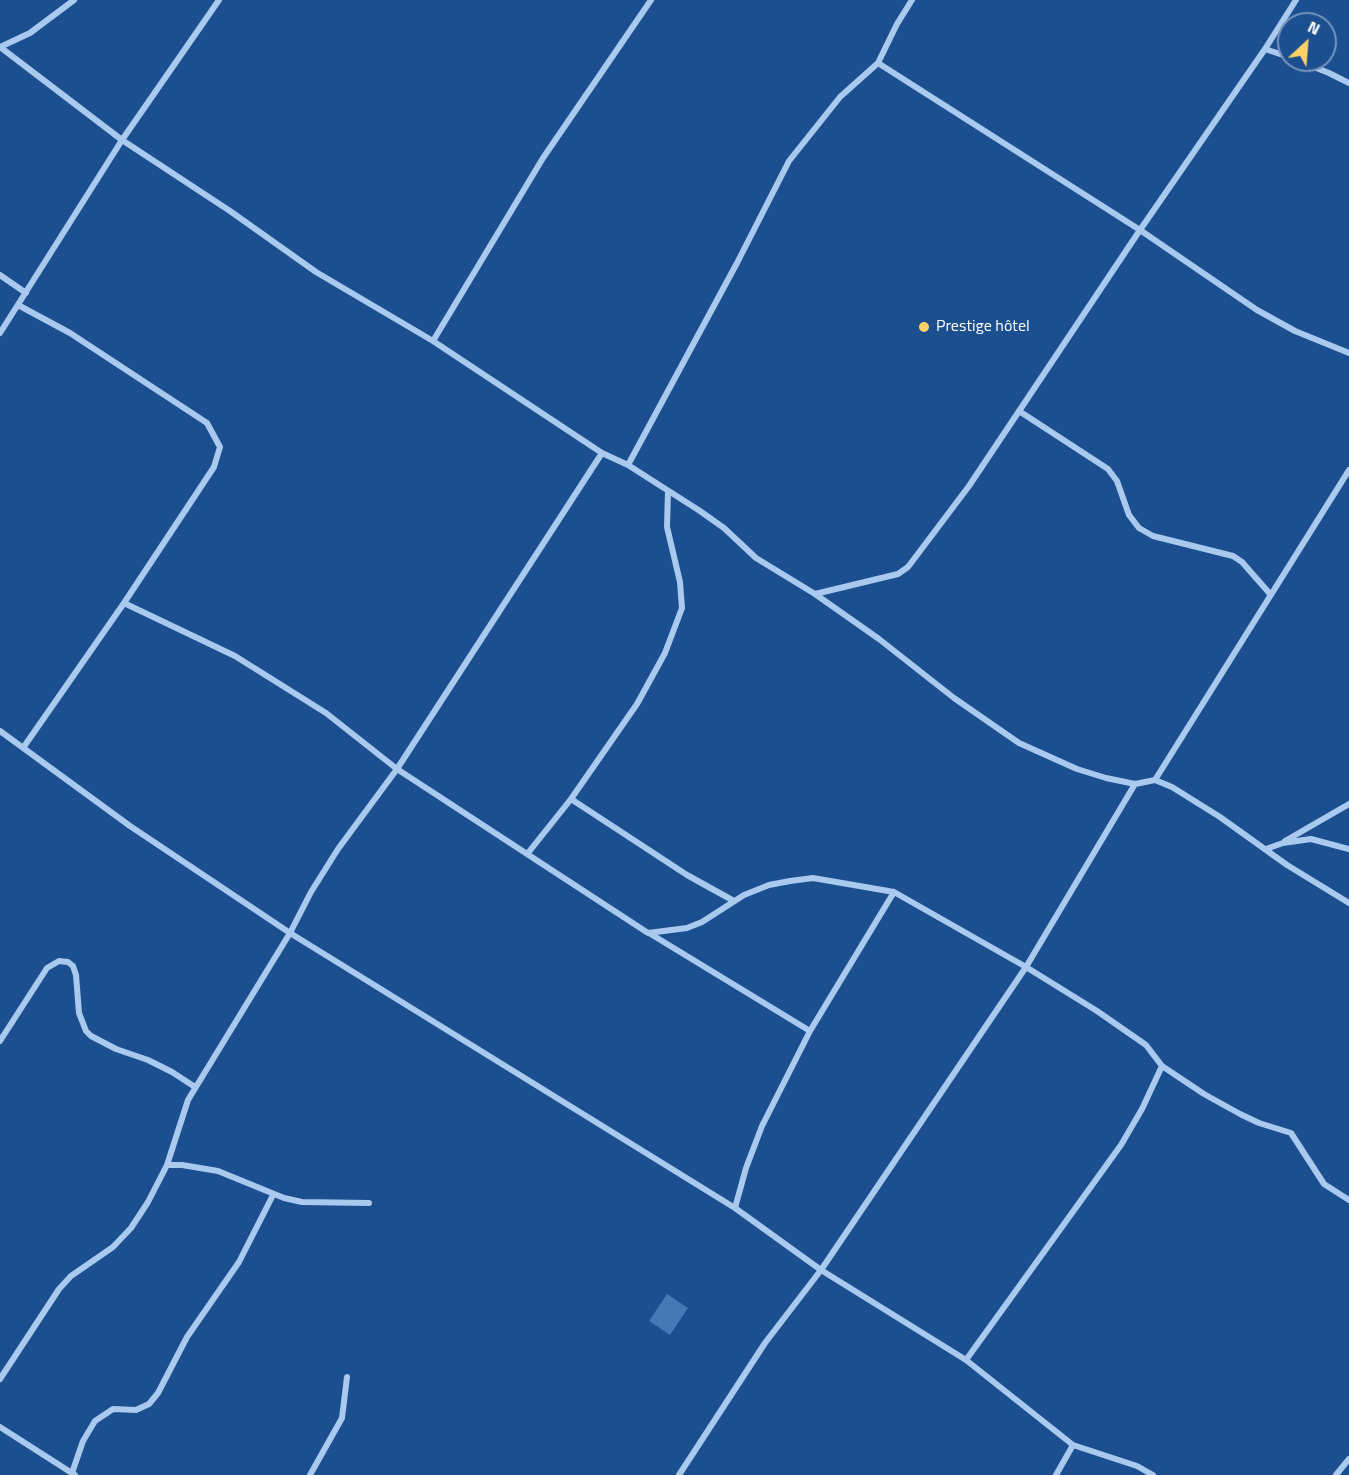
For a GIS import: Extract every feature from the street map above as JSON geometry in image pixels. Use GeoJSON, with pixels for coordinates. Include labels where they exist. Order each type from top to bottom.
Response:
{"type":"FeatureCollection","features":[{"type":"Feature","properties":{"kind":"street"},"geometry":{"type":"LineString","coordinates":[[74,0],[30,33],[0,47],[122,140],[230,211],[316,272],[433,341],[602,453],[628,465],[724,528],[756,558],[815,594],[879,639],[954,698],[1019,743],[1077,769],[1106,778],[1135,784],[1155,780],[1189,795],[1287,865],[1349,903]]}},
{"type":"Feature","properties":{"kind":"street"},"geometry":{"type":"LineString","coordinates":[[0,333],[122,140],[219,0]]}},
{"type":"Feature","properties":{"kind":"street"},"geometry":{"type":"LineString","coordinates":[[433,341],[543,158],[651,0]]}},
{"type":"Feature","properties":{"kind":"street"},"geometry":{"type":"LineString","coordinates":[[628,465],[789,161],[840,97],[878,63],[897,24],[912,0]]}},
{"type":"Feature","properties":{"kind":"street"},"geometry":{"type":"LineString","coordinates":[[815,594],[898,574],[908,567],[969,486],[1296,0]]}},
{"type":"Feature","properties":{"kind":"street"},"geometry":{"type":"LineString","coordinates":[[1265,49],[1277,53]]}},
{"type":"Feature","properties":{"kind":"street"},"geometry":{"type":"LineString","coordinates":[[878,63],[1140,230],[1257,310],[1295,331],[1349,353]]}},
{"type":"Feature","properties":{"kind":"street"},"geometry":{"type":"LineString","coordinates":[[1326,72],[1349,83]]}},
{"type":"Feature","properties":{"kind":"street"},"geometry":{"type":"LineString","coordinates":[[0,275],[26,293]]}},
{"type":"Feature","properties":{"kind":"street"},"geometry":{"type":"LineString","coordinates":[[18,305],[70,333],[207,423],[220,447],[214,467],[23,748]]}},
{"type":"Feature","properties":{"kind":"street"},"geometry":{"type":"LineString","coordinates":[[1019,411],[1108,469],[1117,481],[1130,515],[1139,528],[1153,536],[1233,556],[1242,562],[1271,595]]}},
{"type":"Feature","properties":{"kind":"street"},"geometry":{"type":"LineString","coordinates":[[0,1379],[59,1289],[71,1276],[113,1247],[130,1228],[156,1188],[167,1165],[188,1100],[195,1087],[290,933],[311,892],[338,849],[397,769],[602,453]]}},
{"type":"Feature","properties":{"kind":"street"},"geometry":{"type":"LineString","coordinates":[[1155,780],[1349,470]]}},
{"type":"Feature","properties":{"kind":"street"},"geometry":{"type":"LineString","coordinates":[[528,854],[637,704],[664,653],[682,608],[681,582],[667,527],[668,491]]}},
{"type":"Feature","properties":{"kind":"street"},"geometry":{"type":"LineString","coordinates":[[123,603],[234,656],[326,713],[397,769],[648,933],[810,1031]]}},
{"type":"Feature","properties":{"kind":"street"},"geometry":{"type":"LineString","coordinates":[[0,731],[130,826],[290,933],[735,1208],[821,1270],[966,1360],[1073,1445],[1137,1466],[1153,1475]]}},
{"type":"Feature","properties":{"kind":"street"},"geometry":{"type":"LineString","coordinates":[[679,1475],[765,1343],[821,1270],[1026,967],[1135,784]]}},
{"type":"Feature","properties":{"kind":"street"},"geometry":{"type":"LineString","coordinates":[[570,799],[687,875],[734,901]]}},
{"type":"Feature","properties":{"kind":"street"},"geometry":{"type":"LineString","coordinates":[[1266,849],[1282,843],[1349,804]]}},
{"type":"Feature","properties":{"kind":"street"},"geometry":{"type":"LineString","coordinates":[[1282,843],[1311,839],[1349,849]]}},
{"type":"Feature","properties":{"kind":"street"},"geometry":{"type":"LineString","coordinates":[[648,933],[687,928],[702,922],[734,901],[769,885],[813,878],[894,892],[1026,967],[1134,1036],[1146,1045],[1162,1066],[1204,1095],[1258,1123],[1291,1133],[1324,1184],[1349,1200]]}},
{"type":"Feature","properties":{"kind":"street"},"geometry":{"type":"LineString","coordinates":[[735,1208],[746,1168],[762,1126],[810,1031],[894,892]]}},
{"type":"Feature","properties":{"kind":"street"},"geometry":{"type":"LineString","coordinates":[[0,1041],[47,968],[59,961],[68,962],[73,966],[76,975],[79,1013],[86,1031],[91,1036],[172,1072],[195,1087]]}},
{"type":"Feature","properties":{"kind":"street"},"geometry":{"type":"LineString","coordinates":[[966,1360],[1121,1145],[1142,1109],[1162,1066]]}},
{"type":"Feature","properties":{"kind":"street"},"geometry":{"type":"LineString","coordinates":[[167,1165],[218,1171],[273,1194],[302,1202],[369,1203]]}},
{"type":"Feature","properties":{"kind":"street"},"geometry":{"type":"LineString","coordinates":[[0,1427],[73,1474],[82,1441],[95,1421],[113,1409],[136,1410],[149,1404],[158,1393],[188,1336],[239,1262],[273,1194]]}},
{"type":"Feature","properties":{"kind":"street"},"geometry":{"type":"LineString","coordinates":[[310,1475],[342,1418],[347,1377]]}},
{"type":"Feature","properties":{"kind":"street"},"geometry":{"type":"LineString","coordinates":[[1056,1475],[1073,1445]]}},
{"type":"Feature","properties":{"kind":"street"},"geometry":{"type":"LineString","coordinates":[[1336,1475],[1349,1458]]}},
{"type":"Feature","properties":{"kind":"building"},"geometry":{"type":"Polygon","coordinates":[[[667,1294],[688,1308],[670,1335],[649,1321],[667,1294]]]}},
{"type":"Feature","properties":{"kind":"place","name":"Prestige hôtel"},"geometry":{"type":"Point","coordinates":[924,327]}}]}
